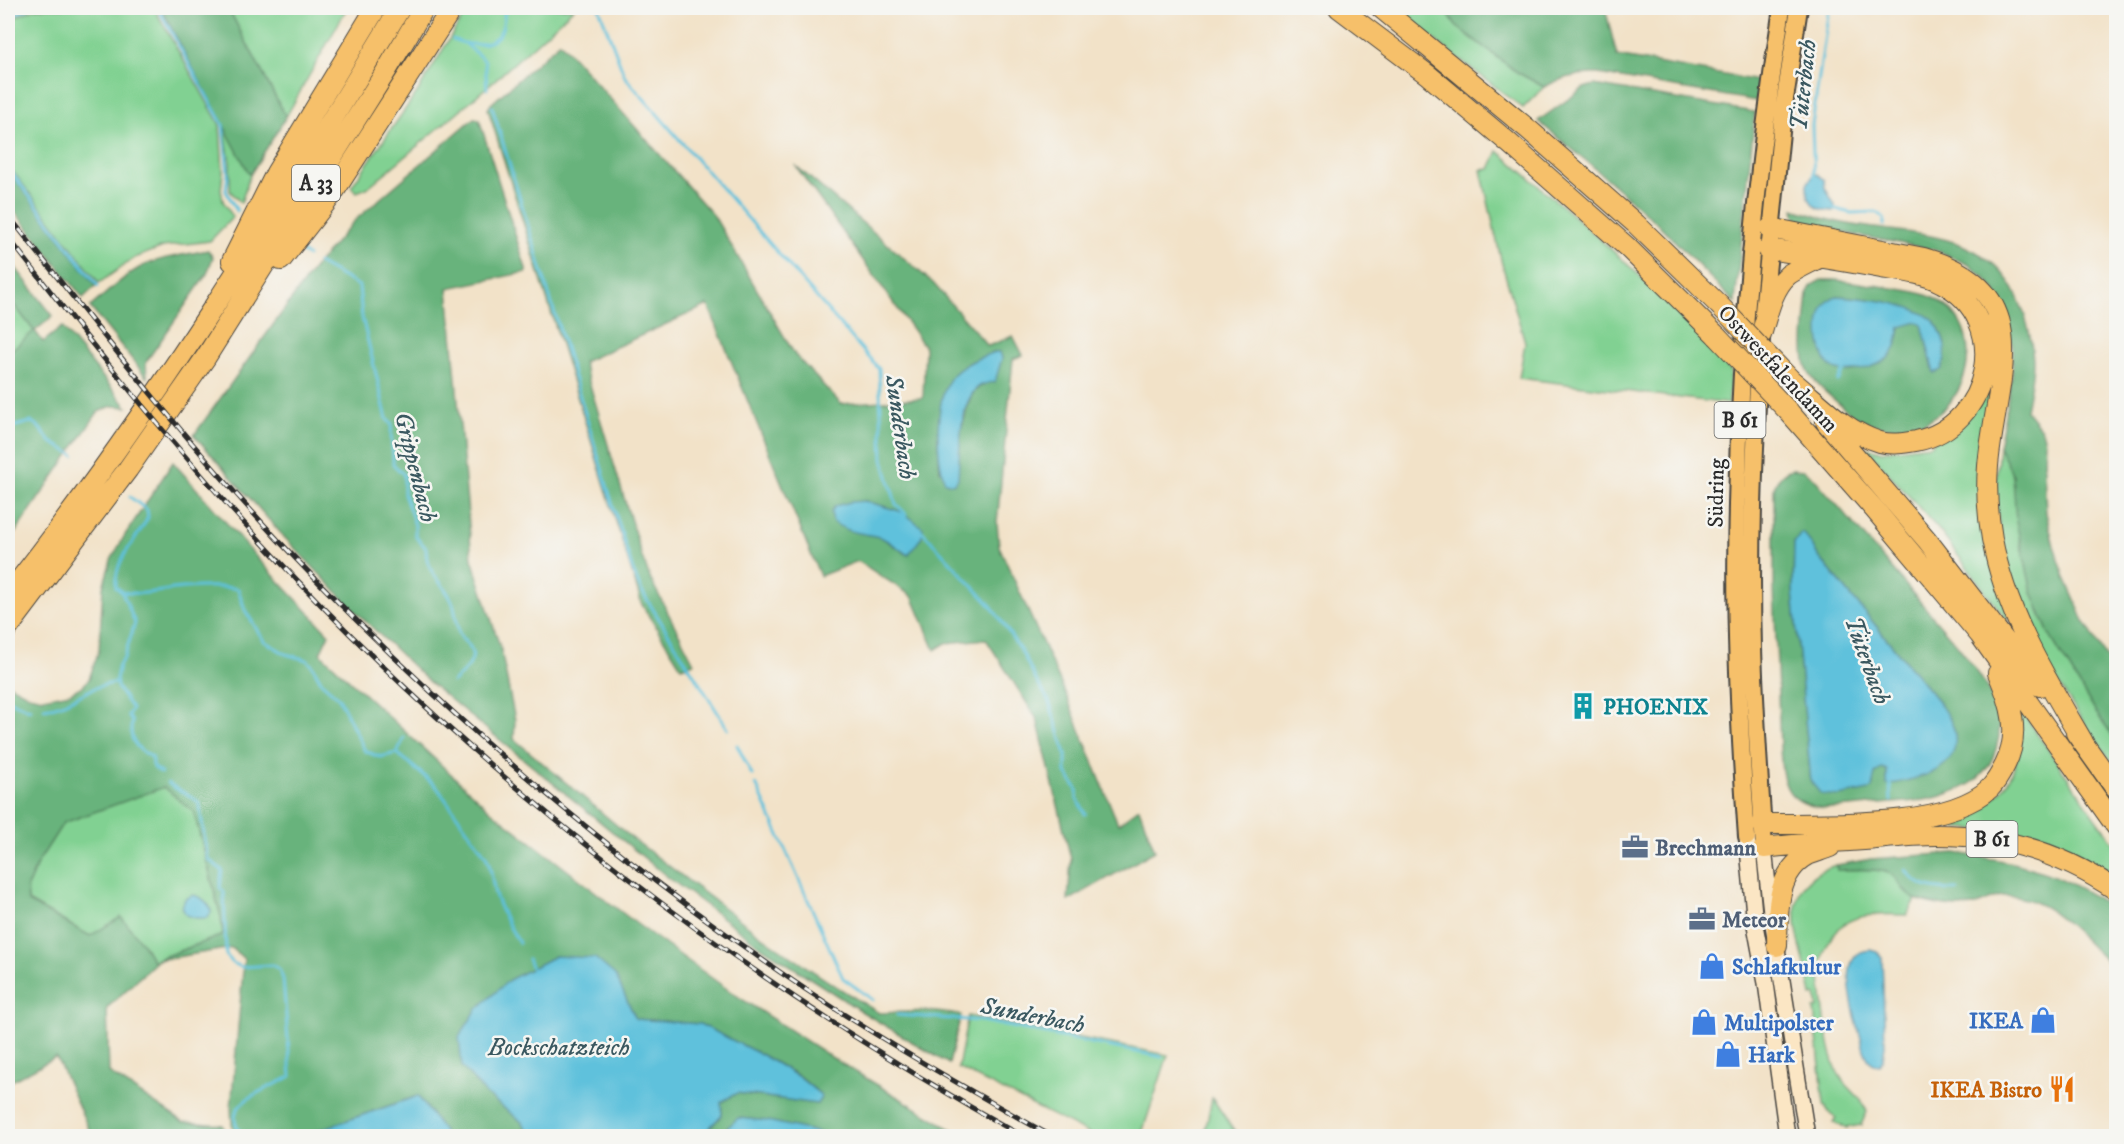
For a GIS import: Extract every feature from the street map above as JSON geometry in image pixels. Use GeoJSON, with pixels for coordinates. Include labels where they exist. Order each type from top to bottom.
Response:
{"type":"FeatureCollection","features":[{"type":"Feature","properties":{"kind":"highway","name":"A 33"},"geometry":{"type":"LineString","coordinates":[[8,595],[112,458],[192,341],[290,190],[400,8]]}},
{"type":"Feature","properties":{"kind":"highway","name":"A 33"},"geometry":{"type":"LineString","coordinates":[[8,628],[128,469],[206,357],[424,8]]}},
{"type":"Feature","properties":{"kind":"highway"},"geometry":{"type":"LineString","coordinates":[[206,357],[331,196],[452,8]]}},
{"type":"Feature","properties":{"kind":"highway","name":"Ostwestfalendamm"},"geometry":{"type":"LineString","coordinates":[[1337,8],[1509,143],[1628,247],[1717,336],[1789,412],[1980,635],[2116,826]]}},
{"type":"Feature","properties":{"kind":"highway","name":"Ostwestfalendamm"},"geometry":{"type":"LineString","coordinates":[[1381,8],[1528,129],[1636,224],[1791,380],[1927,540],[2083,742],[2116,789]]}},
{"type":"Feature","properties":{"kind":"highway"},"geometry":{"type":"LineString","coordinates":[[192,341],[276,173],[374,10]]}},
{"type":"Feature","properties":{"kind":"highway"},"geometry":{"type":"LineString","coordinates":[[1764,238],[1821,257],[1917,274],[1942,282],[1975,310],[1983,334],[1986,360],[1976,398],[1960,417],[1944,430],[1923,440],[1900,444],[1882,442],[1849,429],[1791,380]]}},
{"type":"Feature","properties":{"kind":"highway","name":"B 61"},"geometry":{"type":"LineString","coordinates":[[1764,238],[1924,258],[1947,264],[1980,288],[1993,305],[2001,327],[2004,349],[2000,393],[1988,467],[1988,503],[1992,538],[2003,586],[2022,632],[2083,742]]}},
{"type":"Feature","properties":{"kind":"highway"},"geometry":{"type":"LineString","coordinates":[[1761,335],[1772,301],[1785,278],[1821,257]]}},
{"type":"Feature","properties":{"kind":"highway"},"geometry":{"type":"LineString","coordinates":[[1762,824],[1828,824],[1920,817],[1956,809],[1990,788],[2007,761],[2014,729],[2011,704],[1980,635]]}},
{"type":"Feature","properties":{"kind":"highway","name":"B 61"},"geometry":{"type":"LineString","coordinates":[[1764,848],[1810,842],[1936,835],[1992,840],[2034,849],[2061,858],[2091,873],[2116,890]]}},
{"type":"Feature","properties":{"kind":"highway"},"geometry":{"type":"LineString","coordinates":[[1777,946],[1780,892],[1788,874],[1795,864],[1808,855],[1850,841]]}},
{"type":"Feature","properties":{"kind":"main road","name":"Südring"},"geometry":{"type":"LineString","coordinates":[[1782,8],[1768,109],[1753,505],[1753,648],[1764,848],[1807,1137]]}},
{"type":"Feature","properties":{"kind":"main road","name":"Südring"},"geometry":{"type":"LineString","coordinates":[[1787,1137],[1766,983],[1755,926],[1747,837],[1737,649],[1737,505],[1743,352],[1764,238],[1799,8]]}},
{"type":"Feature","properties":{"kind":"main road"},"geometry":{"type":"LineString","coordinates":[[1762,824],[1747,837],[1764,848]]}},
{"type":"Feature","properties":{"kind":"green space"},"geometry":{"type":"Polygon","coordinates":[[[36,8],[154,8],[220,125],[223,172],[221,190],[223,201],[233,217],[210,241],[163,247],[135,258],[99,283],[8,165],[8,32],[15,30],[13,18],[36,8]]]}},
{"type":"Feature","properties":{"kind":"green space"},"geometry":{"type":"Polygon","coordinates":[[[161,8],[228,8],[286,117],[250,175],[161,8]]]}},
{"type":"Feature","properties":{"kind":"green space"},"geometry":{"type":"Polygon","coordinates":[[[228,8],[347,8],[286,117],[228,8]]]}},
{"type":"Feature","properties":{"kind":"green space"},"geometry":{"type":"Polygon","coordinates":[[[468,8],[574,8],[446,122],[367,188],[357,192],[351,187],[418,91],[468,8]]]}},
{"type":"Feature","properties":{"kind":"green space"},"geometry":{"type":"Polygon","coordinates":[[[1393,8],[1444,8],[1456,26],[1517,72],[1544,87],[1523,108],[1393,8]]]}},
{"type":"Feature","properties":{"kind":"green space"},"geometry":{"type":"Polygon","coordinates":[[[1444,8],[1605,8],[1617,56],[1759,81],[1756,101],[1598,74],[1570,76],[1544,87],[1517,72],[1456,26],[1444,8]]]}},
{"type":"Feature","properties":{"kind":"green space"},"geometry":{"type":"Polygon","coordinates":[[[560,42],[714,216],[795,355],[841,404],[923,398],[925,347],[795,165],[933,283],[988,346],[1013,336],[1023,355],[1013,359],[997,523],[999,546],[1066,695],[1118,824],[1139,808],[1155,851],[1068,901],[1071,859],[1037,719],[986,639],[946,643],[935,650],[912,596],[858,561],[820,576],[708,305],[583,362],[642,557],[651,580],[694,663],[681,667],[642,605],[488,109],[560,42]],[[1000,352],[966,364],[941,403],[938,441],[940,470],[963,425],[970,398],[979,387],[986,383],[1000,352]],[[865,501],[881,537],[908,555],[903,512],[865,501]]]}},
{"type":"Feature","properties":{"kind":"green space"},"geometry":{"type":"Polygon","coordinates":[[[1594,85],[1755,112],[1735,303],[1660,226],[1538,121],[1584,88],[1594,85]]]}},
{"type":"Feature","properties":{"kind":"green space"},"geometry":{"type":"Polygon","coordinates":[[[474,118],[479,119],[527,272],[448,288],[472,559],[501,650],[515,720],[514,739],[632,838],[768,941],[879,1013],[928,1011],[961,1015],[949,1064],[763,948],[670,879],[429,682],[354,610],[284,537],[194,435],[314,268],[353,222],[474,118]]]}},
{"type":"Feature","properties":{"kind":"green space"},"geometry":{"type":"Polygon","coordinates":[[[224,124],[250,175],[241,203],[230,191],[230,164],[224,124]]]}},
{"type":"Feature","properties":{"kind":"green space"},"geometry":{"type":"Polygon","coordinates":[[[1498,151],[1619,256],[1704,341],[1731,371],[1729,404],[1519,378],[1525,342],[1502,264],[1481,170],[1490,169],[1498,151]]]}},
{"type":"Feature","properties":{"kind":"green space"},"geometry":{"type":"Polygon","coordinates":[[[8,170],[96,286],[83,298],[8,203],[8,170]]]}},
{"type":"Feature","properties":{"kind":"green space"},"geometry":{"type":"Polygon","coordinates":[[[1794,209],[1837,222],[1918,234],[1965,246],[1986,258],[2004,275],[2018,298],[2032,344],[2032,379],[2026,410],[2042,430],[2045,441],[2046,513],[2066,580],[2084,621],[2116,673],[2116,740],[2095,711],[2049,634],[2032,592],[2016,522],[2013,475],[1999,447],[2012,376],[2013,350],[2006,312],[1994,289],[1969,265],[1936,250],[1845,233],[1796,219],[1794,209]]]}},
{"type":"Feature","properties":{"kind":"green space"},"geometry":{"type":"Polygon","coordinates":[[[208,250],[213,257],[207,274],[146,362],[147,378],[90,307],[120,281],[147,264],[208,250]]]}},
{"type":"Feature","properties":{"kind":"green space"},"geometry":{"type":"Polygon","coordinates":[[[8,258],[53,316],[35,331],[43,342],[62,327],[127,407],[112,406],[98,412],[8,543],[8,353],[34,331],[8,297],[8,258]]]}},
{"type":"Feature","properties":{"kind":"green space"},"geometry":{"type":"Polygon","coordinates":[[[1821,280],[1836,280],[1911,291],[1929,296],[1951,310],[1963,329],[1968,351],[1965,374],[1955,395],[1940,413],[1919,424],[1894,428],[1880,426],[1861,420],[1850,413],[1821,388],[1809,373],[1804,356],[1808,292],[1812,285],[1821,280]],[[1837,296],[1835,369],[1852,372],[1896,346],[1900,327],[1917,322],[1922,323],[1933,369],[1944,341],[1936,324],[1928,317],[1917,311],[1890,303],[1837,296]]]}},
{"type":"Feature","properties":{"kind":"green space"},"geometry":{"type":"Polygon","coordinates":[[[8,297],[35,331],[8,353],[8,297]]]}},
{"type":"Feature","properties":{"kind":"green space"},"geometry":{"type":"Polygon","coordinates":[[[1994,361],[1981,452],[2009,623],[1939,530],[1866,448],[1880,451],[1931,445],[1994,361]]]}},
{"type":"Feature","properties":{"kind":"green space"},"geometry":{"type":"Polygon","coordinates":[[[1999,447],[2013,475],[2020,543],[2039,611],[2049,634],[2095,711],[2116,740],[2116,768],[2047,665],[2006,569],[1997,511],[1996,480],[1999,447]]]}},
{"type":"Feature","properties":{"kind":"green space"},"geometry":{"type":"Polygon","coordinates":[[[173,462],[259,560],[329,634],[320,653],[491,811],[637,924],[734,994],[839,1062],[963,1136],[834,1136],[768,1121],[739,1118],[718,1136],[706,1136],[708,1129],[722,1115],[721,1102],[737,1093],[817,1104],[822,1096],[799,1076],[700,1024],[636,1019],[615,976],[555,956],[509,980],[486,1094],[522,1122],[532,1136],[447,1136],[418,1096],[301,1136],[235,1136],[231,1108],[244,959],[232,948],[158,960],[107,1008],[109,1073],[183,1122],[223,1125],[226,1136],[92,1136],[56,1057],[8,1083],[8,684],[29,695],[43,698],[70,693],[84,685],[89,679],[99,650],[103,587],[111,560],[173,462]],[[164,787],[63,823],[38,862],[27,887],[28,902],[90,936],[121,917],[143,944],[153,961],[223,935],[221,917],[194,812],[164,787]]]}},
{"type":"Feature","properties":{"kind":"green space"},"geometry":{"type":"Polygon","coordinates":[[[1792,469],[1804,470],[1814,478],[1958,646],[1984,683],[1996,708],[1998,738],[1996,749],[1987,768],[1981,776],[1966,786],[1929,799],[1846,808],[1811,806],[1792,795],[1788,790],[1782,772],[1780,747],[1774,588],[1774,488],[1781,476],[1792,469]],[[1805,535],[1794,543],[1793,591],[1811,782],[1873,785],[1874,776],[1879,769],[1887,770],[1887,779],[1955,734],[1938,701],[1819,557],[1805,535]]]}},
{"type":"Feature","properties":{"kind":"green space"},"geometry":{"type":"Polygon","coordinates":[[[2019,708],[2116,846],[2116,876],[2078,856],[2038,841],[1992,831],[1936,826],[1975,811],[1996,796],[2005,786],[2016,760],[2019,708]]]}},
{"type":"Feature","properties":{"kind":"green space"},"geometry":{"type":"Polygon","coordinates":[[[164,787],[194,812],[221,917],[223,935],[152,961],[143,944],[90,936],[28,901],[27,887],[38,862],[63,823],[164,787]]]}},
{"type":"Feature","properties":{"kind":"green space"},"geometry":{"type":"Polygon","coordinates":[[[1955,853],[2006,862],[2048,874],[2078,887],[2116,910],[2116,970],[2066,922],[2051,911],[2020,897],[2003,896],[1973,906],[1938,905],[1910,896],[1887,872],[1837,870],[1836,865],[1871,859],[1955,853]]]}},
{"type":"Feature","properties":{"kind":"green space"},"geometry":{"type":"Polygon","coordinates":[[[1836,865],[1838,870],[1887,872],[1916,900],[1907,915],[1874,915],[1849,921],[1839,928],[1824,952],[1819,970],[1833,1061],[1840,1077],[1865,1106],[1867,1112],[1861,1125],[1846,1128],[1833,1122],[1836,1118],[1830,1114],[1824,1104],[1814,1009],[1818,1008],[1816,995],[1812,996],[1796,920],[1797,903],[1803,887],[1815,874],[1836,865]]]}},
{"type":"Feature","properties":{"kind":"green space"},"geometry":{"type":"Polygon","coordinates":[[[968,1016],[1168,1055],[1141,1136],[1094,1136],[958,1068],[968,1016]]]}},
{"type":"Feature","properties":{"kind":"green space"},"geometry":{"type":"Polygon","coordinates":[[[1212,1098],[1238,1136],[1204,1136],[1212,1098]]]}},
{"type":"Feature","properties":{"kind":"water"},"geometry":{"type":"Polygon","coordinates":[[[1817,174],[1824,180],[1825,188],[1835,205],[1833,211],[1816,207],[1810,201],[1807,184],[1817,174]]]}},
{"type":"Feature","properties":{"kind":"water"},"geometry":{"type":"Polygon","coordinates":[[[1837,296],[1889,302],[1926,315],[1935,322],[1944,342],[1945,354],[1941,370],[1934,373],[1922,324],[1918,322],[1900,327],[1894,351],[1880,363],[1852,371],[1835,369],[1829,365],[1821,349],[1820,317],[1829,300],[1837,296]]]}},
{"type":"Feature","properties":{"kind":"water"},"geometry":{"type":"Polygon","coordinates":[[[995,352],[1000,352],[1002,358],[995,382],[983,384],[977,388],[966,406],[961,431],[958,479],[953,484],[945,482],[939,457],[938,426],[947,383],[963,367],[995,352]]]}},
{"type":"Feature","properties":{"kind":"water"},"geometry":{"type":"Polygon","coordinates":[[[865,501],[903,512],[923,528],[922,537],[908,555],[883,538],[849,531],[833,522],[831,512],[835,506],[865,501]]]}},
{"type":"Feature","properties":{"kind":"water"},"geometry":{"type":"Polygon","coordinates":[[[1801,533],[1804,533],[1819,557],[1938,701],[1953,726],[1955,748],[1943,766],[1933,772],[1922,777],[1887,785],[1887,770],[1882,768],[1875,774],[1872,788],[1869,790],[1839,796],[1821,794],[1811,782],[1793,591],[1794,543],[1801,533]]]}},
{"type":"Feature","properties":{"kind":"water"},"geometry":{"type":"Polygon","coordinates":[[[193,895],[208,904],[211,913],[206,918],[186,915],[182,907],[185,899],[193,895]]]}},
{"type":"Feature","properties":{"kind":"water"},"geometry":{"type":"Polygon","coordinates":[[[1870,950],[1882,957],[1885,1045],[1880,1065],[1871,1062],[1865,1053],[1850,990],[1850,967],[1854,958],[1861,952],[1870,950]]]}},
{"type":"Feature","properties":{"kind":"water","name":"Bockschatzteich"},"geometry":{"type":"Polygon","coordinates":[[[555,956],[595,958],[615,975],[636,1019],[700,1024],[762,1055],[799,1077],[822,1096],[817,1104],[737,1093],[721,1102],[722,1115],[708,1129],[706,1136],[532,1136],[522,1122],[486,1094],[462,1067],[459,1037],[477,1009],[509,980],[555,956]]]}},
{"type":"Feature","properties":{"kind":"water"},"geometry":{"type":"Polygon","coordinates":[[[418,1096],[447,1136],[301,1136],[418,1096]]]}},
{"type":"Feature","properties":{"kind":"water"},"geometry":{"type":"Polygon","coordinates":[[[738,1118],[768,1121],[834,1136],[718,1136],[738,1118]]]}},
{"type":"Feature","properties":{"kind":"waterway","name":"Grippenbach"},"geometry":{"type":"LineString","coordinates":[[8,30],[12,29],[10,16],[29,8]]}},
{"type":"Feature","properties":{"kind":"waterway","name":"Grippenbach"},"geometry":{"type":"LineString","coordinates":[[158,8],[223,125],[228,173],[226,191],[237,211]]}},
{"type":"Feature","properties":{"kind":"waterway","name":"Sunderbach"},"geometry":{"type":"LineString","coordinates":[[453,39],[472,44],[492,40],[502,29],[505,8]]}},
{"type":"Feature","properties":{"kind":"waterway","name":"Sunderbach"},"geometry":{"type":"LineString","coordinates":[[599,8],[625,77],[879,369],[883,459],[896,504],[906,514]]}},
{"type":"Feature","properties":{"kind":"waterway","name":"Tüterbach"},"geometry":{"type":"LineString","coordinates":[[1814,178],[1812,125],[1829,8]]}},
{"type":"Feature","properties":{"kind":"waterway","name":"Sunderbach"},"geometry":{"type":"LineString","coordinates":[[466,44],[485,61],[487,89]]}},
{"type":"Feature","properties":{"kind":"waterway","name":"Sunderbach"},"geometry":{"type":"LineString","coordinates":[[492,107],[632,568],[641,590],[728,729]]}},
{"type":"Feature","properties":{"kind":"waterway","name":"Grippenbach"},"geometry":{"type":"LineString","coordinates":[[8,168],[98,286]]}},
{"type":"Feature","properties":{"kind":"waterway","name":"Tüterbach"},"geometry":{"type":"LineString","coordinates":[[1832,208],[1851,213],[1876,212],[1884,218],[1884,225]]}},
{"type":"Feature","properties":{"kind":"waterway"},"geometry":{"type":"LineString","coordinates":[[300,251],[308,256]]}},
{"type":"Feature","properties":{"kind":"waterway","name":"Grippenbach"},"geometry":{"type":"LineString","coordinates":[[318,263],[359,286],[362,317],[387,419],[392,425],[393,464],[404,475],[404,494],[415,525],[415,536],[426,548],[431,570],[448,593],[460,635],[472,652],[471,662],[453,682]]}},
{"type":"Feature","properties":{"kind":"waterway","name":"Tüterbach"},"geometry":{"type":"LineString","coordinates":[[1838,381],[1844,370]]}},
{"type":"Feature","properties":{"kind":"waterway"},"geometry":{"type":"LineString","coordinates":[[8,428],[31,422],[37,425],[51,442],[74,455]]}},
{"type":"Feature","properties":{"kind":"waterway"},"geometry":{"type":"LineString","coordinates":[[130,497],[147,510],[148,517],[122,558],[116,577],[116,587],[122,592],[135,623],[116,679],[117,687],[132,709],[128,715],[132,722],[133,739],[142,751],[152,757],[153,767],[161,773]]}},
{"type":"Feature","properties":{"kind":"waterway","name":"Sunderbach"},"geometry":{"type":"LineString","coordinates":[[921,530],[992,607],[1023,654],[1049,701],[1066,754],[1066,773],[1077,789],[1077,798],[1085,814]]}},
{"type":"Feature","properties":{"kind":"waterway"},"geometry":{"type":"LineString","coordinates":[[122,592],[141,593],[206,587],[238,589],[245,610],[264,641],[286,654],[307,660],[322,683],[339,698],[365,751],[380,757],[397,753]]}},
{"type":"Feature","properties":{"kind":"waterway"},"geometry":{"type":"LineString","coordinates":[[44,708],[62,704],[97,687],[115,683]]}},
{"type":"Feature","properties":{"kind":"waterway"},"geometry":{"type":"LineString","coordinates":[[8,700],[30,709]]}},
{"type":"Feature","properties":{"kind":"waterway","name":"Grippenbach"},"geometry":{"type":"LineString","coordinates":[[404,738],[397,753],[436,786],[486,856],[497,901],[519,943]]}},
{"type":"Feature","properties":{"kind":"waterway","name":"Sunderbach"},"geometry":{"type":"LineString","coordinates":[[737,745],[752,775]]}},
{"type":"Feature","properties":{"kind":"waterway","name":"Tüterbach"},"geometry":{"type":"LineString","coordinates":[[1890,782],[1891,801]]}},
{"type":"Feature","properties":{"kind":"waterway"},"geometry":{"type":"LineString","coordinates":[[168,783],[199,803],[208,859],[222,870],[220,888],[224,892],[226,955],[233,963],[241,967],[272,965],[279,969],[283,979],[291,1076],[257,1093],[241,1105],[236,1111],[235,1119],[240,1133]]}},
{"type":"Feature","properties":{"kind":"waterway","name":"Sunderbach"},"geometry":{"type":"LineString","coordinates":[[756,784],[843,978],[873,1000]]}},
{"type":"Feature","properties":{"kind":"waterway","name":"Tüterbach"},"geometry":{"type":"LineString","coordinates":[[1906,870],[1922,885],[1936,889],[1958,890]]}},
{"type":"Feature","properties":{"kind":"waterway","name":"Grippenbach"},"geometry":{"type":"LineString","coordinates":[[528,959],[533,971]]}},
{"type":"Feature","properties":{"kind":"waterway","name":"Sunderbach"},"geometry":{"type":"LineString","coordinates":[[897,1015],[982,1021],[1162,1057]]}},
{"type":"Feature","properties":{"kind":"railway"},"geometry":{"type":"LineString","coordinates":[[8,215],[173,421],[242,501],[390,653],[507,760],[630,861],[793,981],[902,1050],[1051,1136]]}},
{"type":"Feature","properties":{"kind":"railway"},"geometry":{"type":"LineString","coordinates":[[8,237],[134,396],[199,473],[351,635],[438,718],[528,797],[621,872],[718,944],[817,1012],[918,1076],[1022,1136]]}},
{"type":"Feature","properties":{"kind":"place","name":"PHOENIX"},"geometry":{"type":"Point","coordinates":[1583,706]}},
{"type":"Feature","properties":{"kind":"place","name":"Brechmann"},"geometry":{"type":"Point","coordinates":[1635,847]}},
{"type":"Feature","properties":{"kind":"place","name":"Meteor"},"geometry":{"type":"Point","coordinates":[1702,919]}},
{"type":"Feature","properties":{"kind":"place","name":"Schlafkultur"},"geometry":{"type":"Point","coordinates":[1712,966]}},
{"type":"Feature","properties":{"kind":"place","name":"IKEA"},"geometry":{"type":"Point","coordinates":[2043,1020]}},
{"type":"Feature","properties":{"kind":"place","name":"Multipolster"},"geometry":{"type":"Point","coordinates":[1704,1022]}},
{"type":"Feature","properties":{"kind":"place","name":"Hark"},"geometry":{"type":"Point","coordinates":[1728,1054]}},
{"type":"Feature","properties":{"kind":"place","name":"IKEA Bistro"},"geometry":{"type":"Point","coordinates":[2062,1089]}}]}
